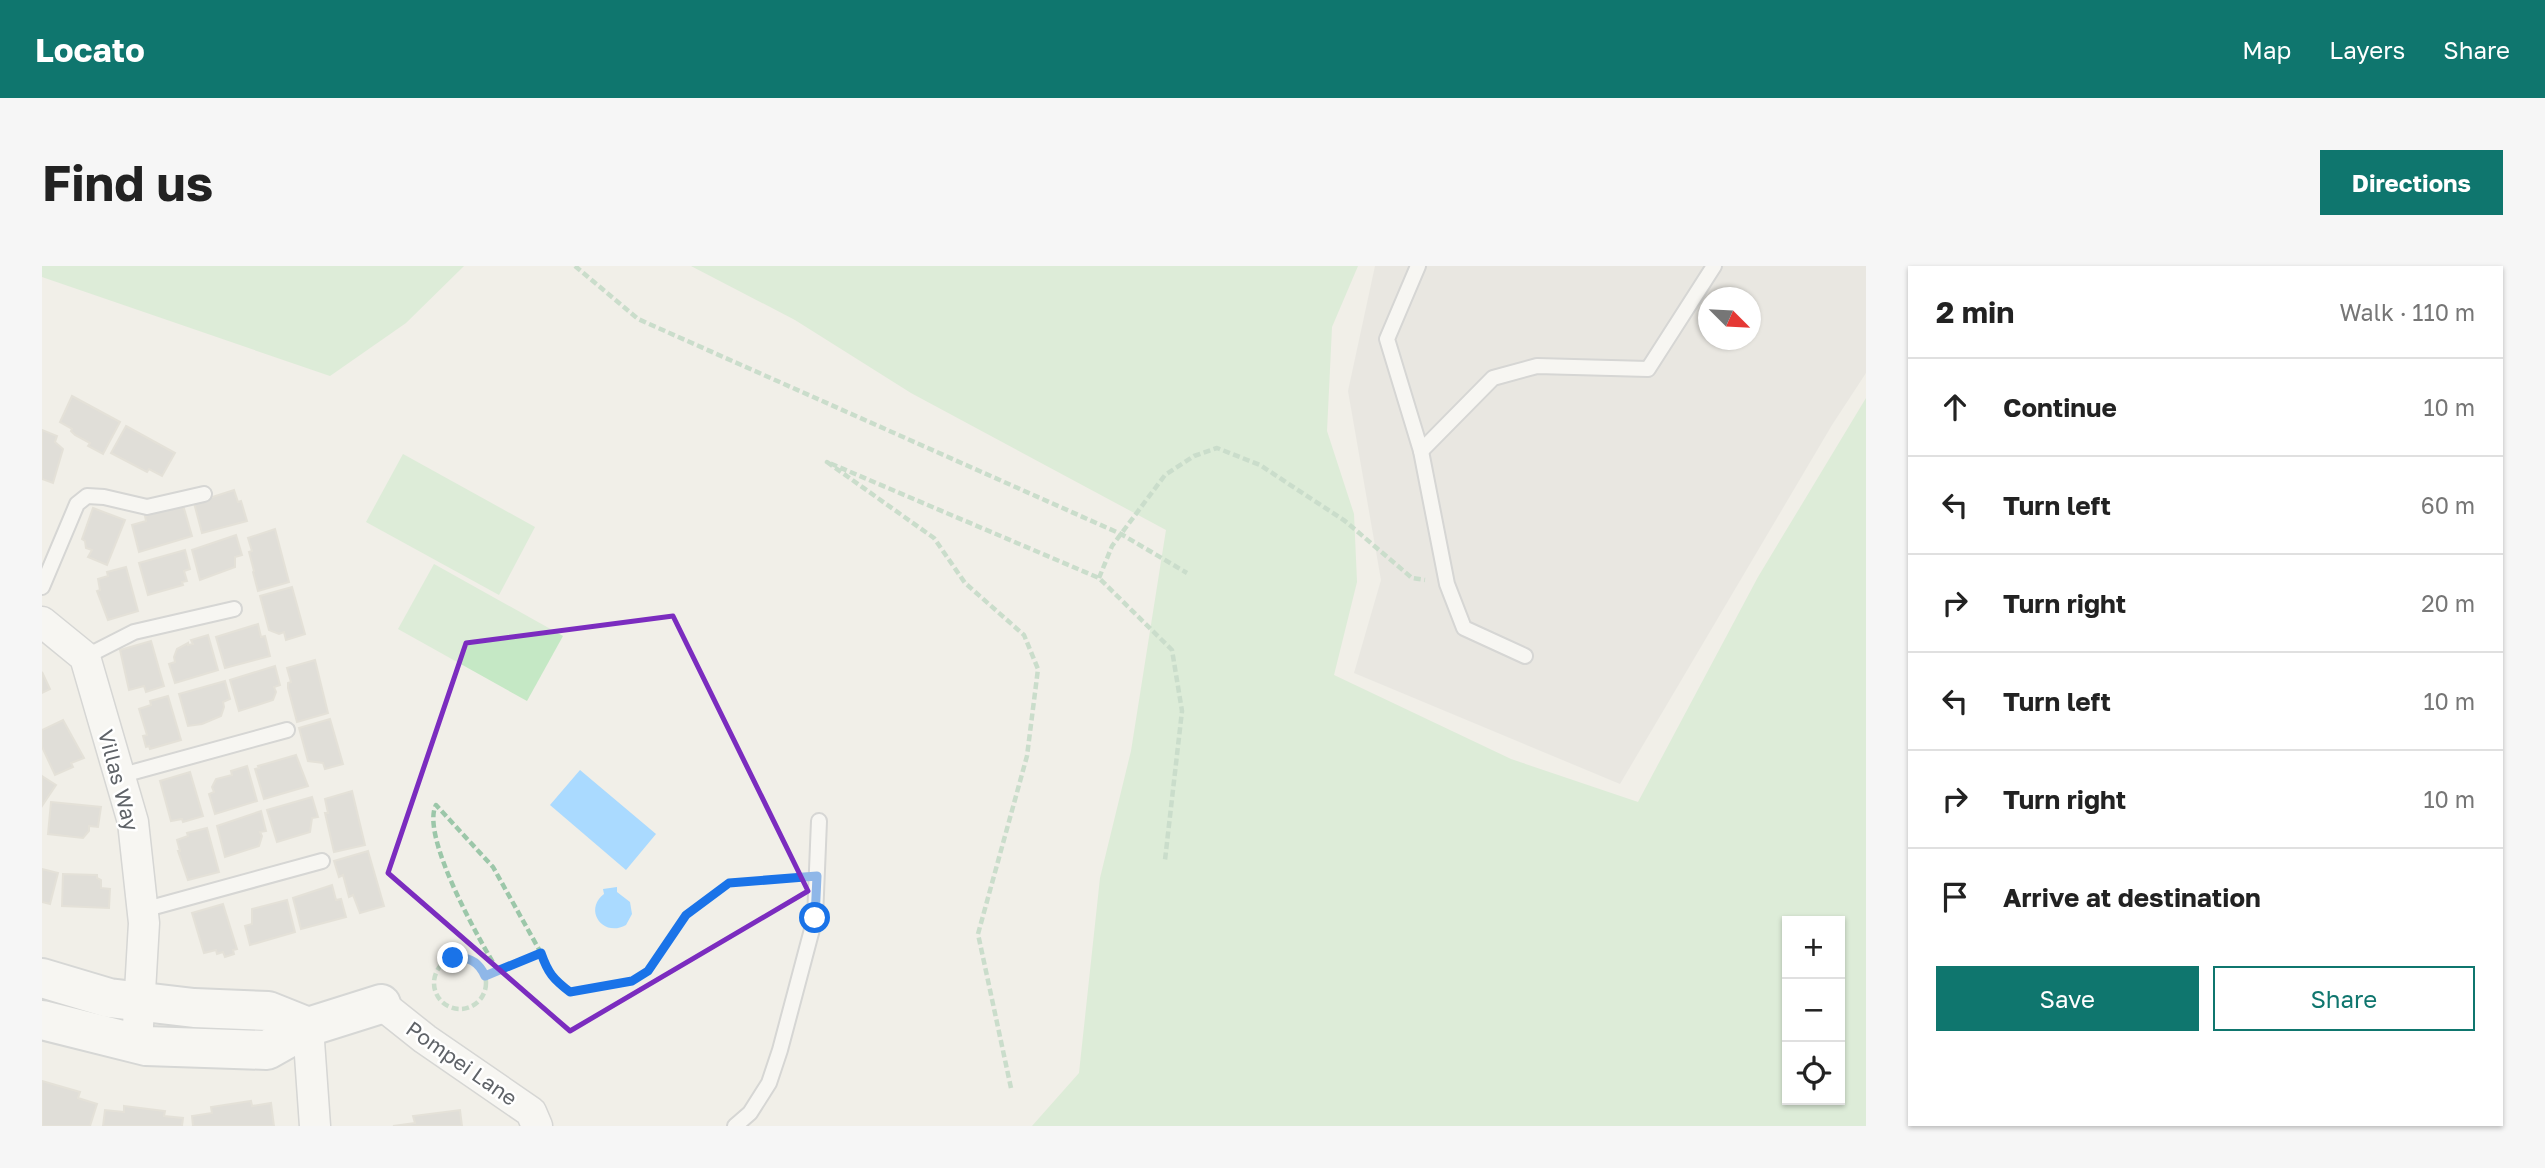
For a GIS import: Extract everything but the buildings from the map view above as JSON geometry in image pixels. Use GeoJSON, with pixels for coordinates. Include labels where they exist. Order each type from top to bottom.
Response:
{"type":"FeatureCollection","features":[{"type":"Feature","properties":{"kind":"street"},"geometry":{"type":"LineString","coordinates":[[42,622],[85,657]]}},
{"type":"Feature","properties":{"kind":"street","name":"Villas Way"},"geometry":{"type":"LineString","coordinates":[[85,657],[133,822],[144,923],[137,1043]]}},
{"type":"Feature","properties":{"kind":"street"},"geometry":{"type":"LineString","coordinates":[[42,978],[109,998],[194,1008],[268,1011],[308,1027]]}},
{"type":"Feature","properties":{"kind":"street"},"geometry":{"type":"LineString","coordinates":[[42,1020],[146,1046],[267,1050],[308,1027],[381,1004]]}},
{"type":"Feature","properties":{"kind":"street","name":"Pompei Lane"},"geometry":{"type":"LineString","coordinates":[[381,1004],[425,1039],[531,1112],[537,1126]]}},
{"type":"Feature","properties":{"kind":"street"},"geometry":{"type":"LineString","coordinates":[[308,1027],[315,1126]]}},
{"type":"Feature","properties":{"kind":"lane"},"geometry":{"type":"LineString","coordinates":[[1418,266],[1387,339],[1421,450],[1447,584],[1464,628],[1525,656]]}},
{"type":"Feature","properties":{"kind":"lane"},"geometry":{"type":"LineString","coordinates":[[1421,450],[1493,378],[1537,366],[1648,369],[1714,266]]}},
{"type":"Feature","properties":{"kind":"lane"},"geometry":{"type":"LineString","coordinates":[[42,587],[77,504],[87,496],[147,507],[204,494]]}},
{"type":"Feature","properties":{"kind":"lane"},"geometry":{"type":"LineString","coordinates":[[85,657],[134,632],[234,609]]}},
{"type":"Feature","properties":{"kind":"lane"},"geometry":{"type":"LineString","coordinates":[[119,776],[287,730]]}},
{"type":"Feature","properties":{"kind":"lane"},"geometry":{"type":"LineString","coordinates":[[735,1126],[750,1113],[769,1083],[780,1050],[815,918],[819,821]]}},
{"type":"Feature","properties":{"kind":"lane"},"geometry":{"type":"LineString","coordinates":[[143,910],[322,861]]}},
{"type":"Feature","properties":{"kind":"path"},"geometry":{"type":"LineString","coordinates":[[575,266],[638,319],[1121,534],[1187,573]]}},
{"type":"Feature","properties":{"kind":"path"},"geometry":{"type":"LineString","coordinates":[[1099,578],[1112,547],[1166,475],[1194,456],[1217,448],[1260,465],[1335,514],[1412,578],[1447,584]]}},
{"type":"Feature","properties":{"kind":"path"},"geometry":{"type":"LineString","coordinates":[[1011,1088],[978,934],[1027,756],[1038,669],[1024,635],[965,583],[934,538],[827,462],[1099,578],[1172,650],[1182,711],[1165,860]]}},
{"type":"Feature","properties":{"kind":"path"},"geometry":{"type":"LineString","coordinates":[[498,971],[465,914],[444,861],[433,826],[432,812],[436,805],[493,867],[541,953],[548,972],[570,992],[632,981],[648,971],[686,915],[729,883],[817,876]]}},
{"type":"Feature","properties":{"kind":"path"},"geometry":{"type":"LineString","coordinates":[[485,976],[541,953]]}},
{"type":"Feature","properties":{"kind":"path"},"geometry":{"type":"LineString","coordinates":[[461,957],[477,962],[485,976],[484,993],[473,1006],[455,1009],[440,1000],[436,992],[436,975],[440,967],[453,958],[461,957]]}},
{"type":"Feature","properties":{"kind":"highlighted area"},"geometry":{"type":"Polygon","coordinates":[[[673,616],[808,891],[570,1031],[388,873],[466,643],[673,616]]]}},
{"type":"Feature","properties":{"kind":"shaded area"},"geometry":{"type":"Polygon","coordinates":[[[1375,266],[1866,266],[1866,373],[1832,425],[1620,784],[1354,673],[1381,580],[1348,391],[1375,266]]]}},
{"type":"Feature","properties":{"kind":"green space"},"geometry":{"type":"Polygon","coordinates":[[[42,266],[464,266],[406,323],[330,376],[42,277],[42,266]]]}},
{"type":"Feature","properties":{"kind":"green space"},"geometry":{"type":"Polygon","coordinates":[[[691,266],[1358,266],[1332,327],[1327,431],[1354,514],[1357,582],[1334,675],[1511,759],[1638,802],[1758,577],[1866,398],[1866,1126],[1032,1126],[1079,1073],[1100,878],[1131,751],[1166,530],[911,393],[795,320],[691,266]]]}},
{"type":"Feature","properties":{"kind":"green space"},"geometry":{"type":"Polygon","coordinates":[[[403,454],[535,527],[499,595],[366,522],[403,454]]]}},
{"type":"Feature","properties":{"kind":"green space"},"geometry":{"type":"Polygon","coordinates":[[[434,564],[563,636],[527,701],[398,629],[434,564]]]}},
{"type":"Feature","properties":{"kind":"water"},"geometry":{"type":"Polygon","coordinates":[[[580,770],[656,834],[626,870],[550,805],[580,770]]]}},
{"type":"Feature","properties":{"kind":"water"},"geometry":{"type":"Polygon","coordinates":[[[617,887],[617,892],[630,902],[632,914],[626,925],[610,928],[599,920],[595,907],[604,894],[603,889],[617,887]]]}},
{"type":"Feature","properties":{"kind":"route"},"geometry":{"type":"LineString","coordinates":[[453,958],[461,957],[477,962],[485,976],[541,953],[548,972],[570,992],[632,981],[648,971],[686,915],[729,883],[817,876],[815,918]]}}]}
